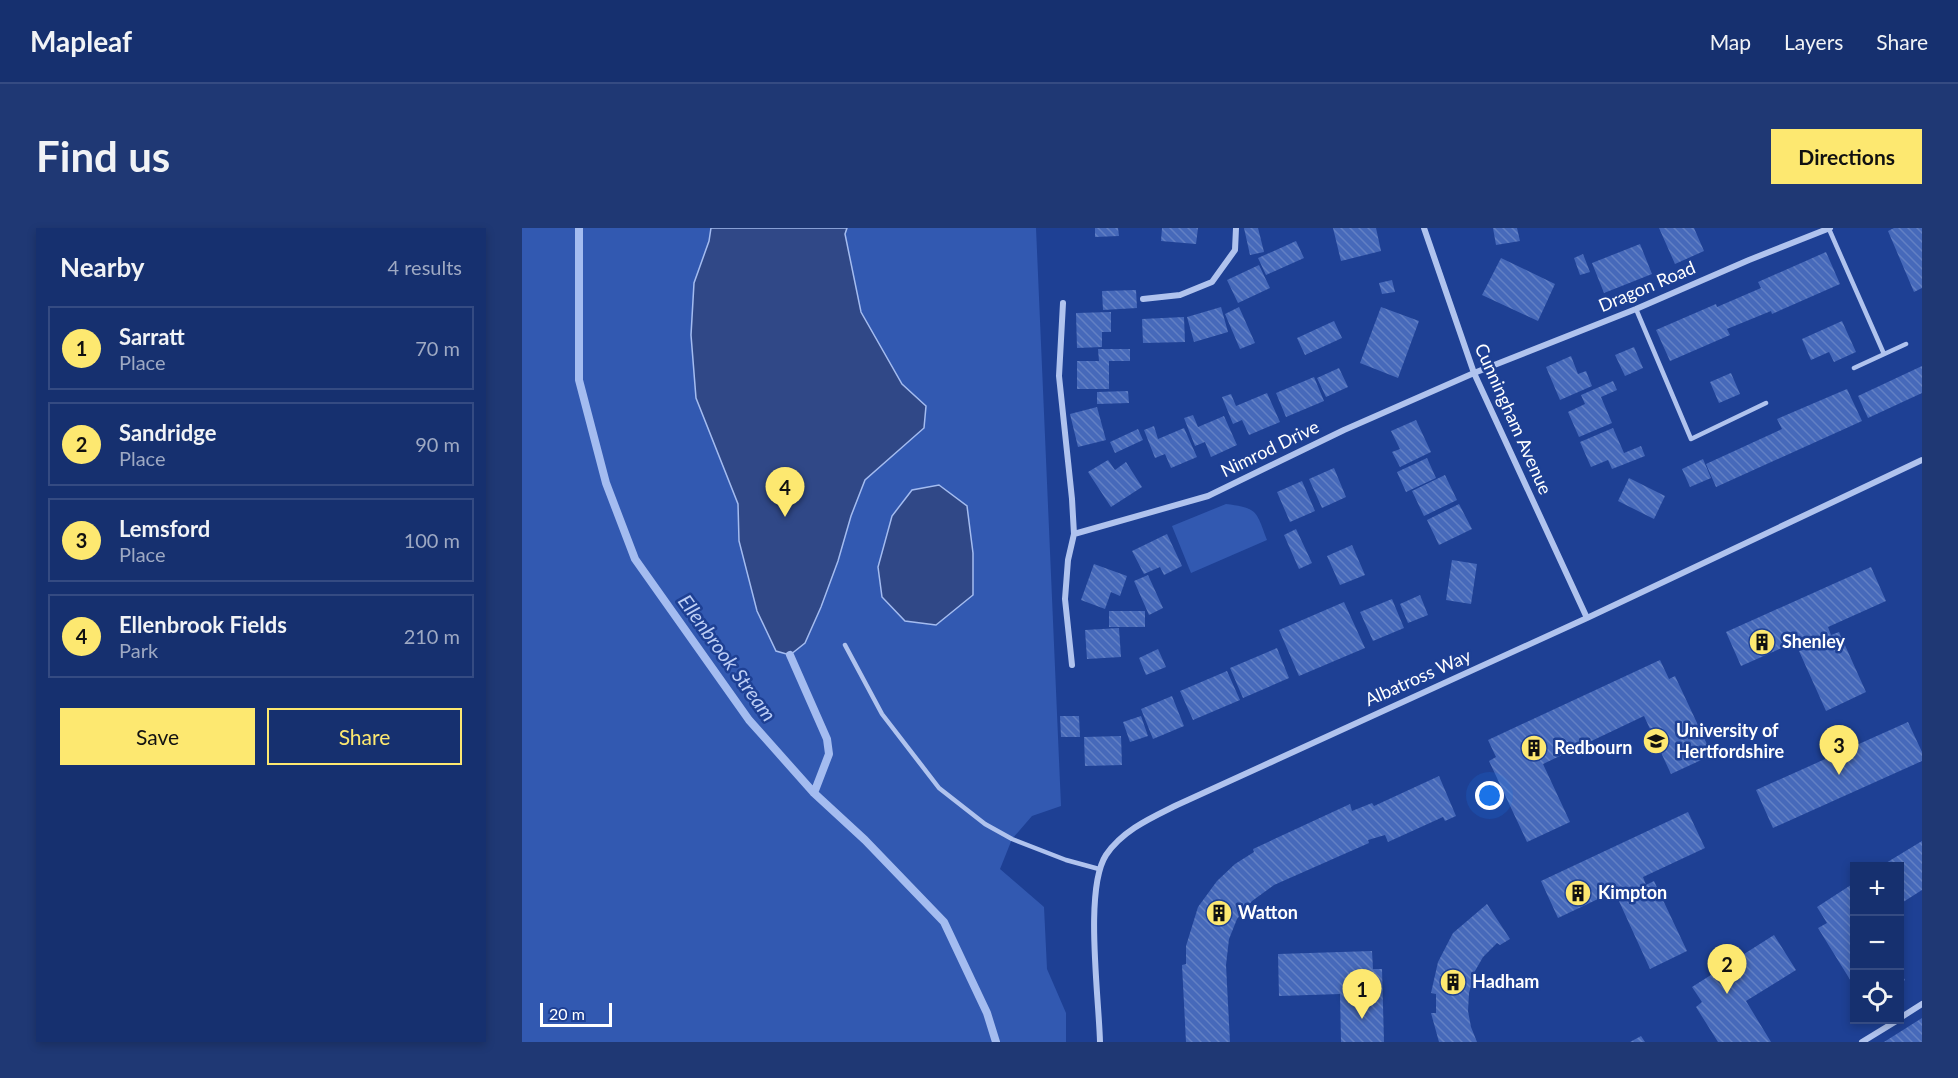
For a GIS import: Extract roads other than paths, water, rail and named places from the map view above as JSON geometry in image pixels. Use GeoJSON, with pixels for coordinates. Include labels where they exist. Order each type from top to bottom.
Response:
{"type":"FeatureCollection","features":[{"type":"Feature","properties":{"kind":"street"},"geometry":{"type":"LineString","coordinates":[[1143,299],[1180,295],[1212,282],[1236,250],[1236,228]]}},
{"type":"Feature","properties":{"kind":"street","name":"Cunningham Avenue"},"geometry":{"type":"LineString","coordinates":[[1424,228],[1474,373],[1587,618]]}},
{"type":"Feature","properties":{"kind":"street","name":"Dragon Road"},"geometry":{"type":"LineString","coordinates":[[1474,373],[1636,309],[1829,228]]}},
{"type":"Feature","properties":{"kind":"street"},"geometry":{"type":"LineString","coordinates":[[1063,303],[1059,376],[1074,534],[1068,560],[1065,599],[1072,665]]}},
{"type":"Feature","properties":{"kind":"street","name":"Nimrod Drive"},"geometry":{"type":"LineString","coordinates":[[1074,534],[1208,496],[1344,430],[1474,373]]}},
{"type":"Feature","properties":{"kind":"street","name":"Albatross Way"},"geometry":{"type":"LineString","coordinates":[[1100,1042],[1094,916],[1099,869],[1107,854],[1131,830],[1150,818],[1587,618],[1922,460]]}},
{"type":"Feature","properties":{"kind":"street"},"geometry":{"type":"LineString","coordinates":[[1904,1016],[1922,1004]]}},
{"type":"Feature","properties":{"kind":"street"},"geometry":{"type":"LineString","coordinates":[[1862,1042],[1891,1024]]}},
{"type":"Feature","properties":{"kind":"lane"},"geometry":{"type":"LineString","coordinates":[[1829,228],[1884,354]]}},
{"type":"Feature","properties":{"kind":"lane"},"geometry":{"type":"LineString","coordinates":[[1636,309],[1691,439],[1766,404]]}},
{"type":"Feature","properties":{"kind":"lane"},"geometry":{"type":"LineString","coordinates":[[1854,368],[1906,344]]}},
{"type":"Feature","properties":{"kind":"lane"},"geometry":{"type":"LineString","coordinates":[[845,645],[882,714],[939,788],[985,824],[1012,839],[1066,860],[1099,869]]}},
{"type":"Feature","properties":{"kind":"waterway","name":"Ellenbrook Stream"},"geometry":{"type":"LineString","coordinates":[[579,228],[579,380],[606,483],[635,559],[749,720],[814,793],[865,840],[944,922],[987,1013],[996,1042]]}},
{"type":"Feature","properties":{"kind":"waterway"},"geometry":{"type":"LineString","coordinates":[[790,655],[827,739],[829,754],[814,793]]}},
{"type":"Feature","properties":{"kind":"place","name":"Ellenbrook Fields"},"geometry":{"type":"Point","coordinates":[785,517]}},
{"type":"Feature","properties":{"kind":"place","name":"Shenley"},"geometry":{"type":"Point","coordinates":[1762,642]}},
{"type":"Feature","properties":{"kind":"place","name":"University of Hertfordshire"},"geometry":{"type":"Point","coordinates":[1656,741]}},
{"type":"Feature","properties":{"kind":"place","name":"Redbourn"},"geometry":{"type":"Point","coordinates":[1534,748]}},
{"type":"Feature","properties":{"kind":"place","name":"Lemsford"},"geometry":{"type":"Point","coordinates":[1839,775]}},
{"type":"Feature","properties":{"kind":"place","name":"Kimpton"},"geometry":{"type":"Point","coordinates":[1578,893]}},
{"type":"Feature","properties":{"kind":"place","name":"Watton"},"geometry":{"type":"Point","coordinates":[1219,913]}},
{"type":"Feature","properties":{"kind":"place","name":"Hadham"},"geometry":{"type":"Point","coordinates":[1453,982]}},
{"type":"Feature","properties":{"kind":"place","name":"Sandridge"},"geometry":{"type":"Point","coordinates":[1727,994]}},
{"type":"Feature","properties":{"kind":"place","name":"Sarratt"},"geometry":{"type":"Point","coordinates":[1362,1019]}}]}
